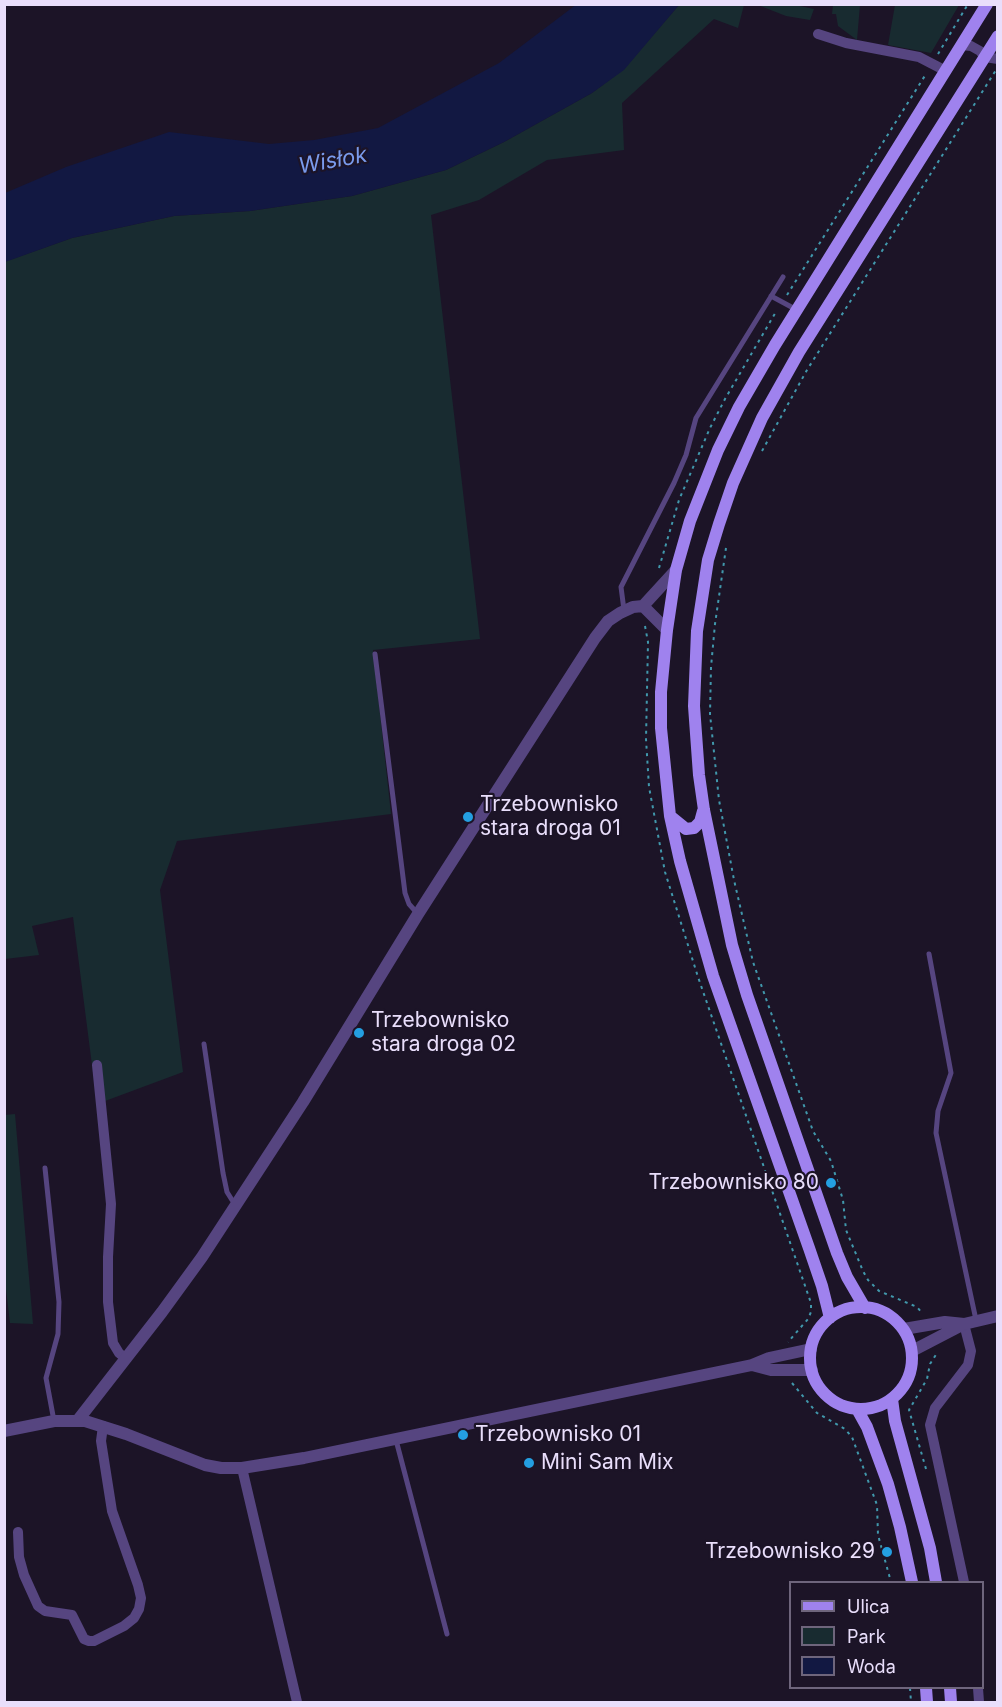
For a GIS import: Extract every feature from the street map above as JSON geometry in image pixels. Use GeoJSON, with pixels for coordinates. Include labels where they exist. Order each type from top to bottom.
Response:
{"type":"FeatureCollection","features":[{"type":"Feature","properties":{"kind":"main road"},"geometry":{"type":"LineString","coordinates":[[830,1318],[809,1248],[713,976],[680,861],[670,816],[661,728],[661,692],[667,630],[676,570],[699,494],[739,407],[796,310],[987,4]]}},
{"type":"Feature","properties":{"kind":"main road"},"geometry":{"type":"LineString","coordinates":[[866,1308],[847,1277],[837,1253],[747,995],[721,898],[704,810],[694,706],[697,631],[708,560],[734,483],[762,418],[789,368],[991,58],[998,36]]}},
{"type":"Feature","properties":{"kind":"main road"},"geometry":{"type":"LineString","coordinates":[[670,816],[686,829],[694,828],[700,822],[704,810]]}},
{"type":"Feature","properties":{"kind":"main road"},"geometry":{"type":"LineString","coordinates":[[853,1308],[866,1308],[880,1311],[893,1318],[904,1329],[912,1352],[912,1365],[909,1378],[902,1390],[892,1399],[881,1405],[857,1409],[842,1405],[828,1397],[818,1385],[812,1370],[811,1349],[821,1327],[830,1318],[853,1308]]}},
{"type":"Feature","properties":{"kind":"main road"},"geometry":{"type":"LineString","coordinates":[[892,1399],[895,1421],[927,1537],[936,1581]]}},
{"type":"Feature","properties":{"kind":"main road"},"geometry":{"type":"LineString","coordinates":[[857,1409],[867,1427],[888,1484],[912,1581]]}},
{"type":"Feature","properties":{"kind":"street"},"geometry":{"type":"LineString","coordinates":[[818,34],[846,43],[919,57],[946,71]]}},
{"type":"Feature","properties":{"kind":"street"},"geometry":{"type":"LineString","coordinates":[[962,45],[977,49],[991,58]]}},
{"type":"Feature","properties":{"kind":"street"},"geometry":{"type":"LineString","coordinates":[[78,1420],[202,1257],[303,1102],[418,914],[595,638],[608,621],[624,610],[643,606],[676,570]]}},
{"type":"Feature","properties":{"kind":"street"},"geometry":{"type":"LineString","coordinates":[[643,606],[667,630]]}},
{"type":"Feature","properties":{"kind":"street"},"geometry":{"type":"LineString","coordinates":[[97,1065],[111,1204],[108,1302],[113,1342],[125,1358]]}},
{"type":"Feature","properties":{"kind":"street"},"geometry":{"type":"LineString","coordinates":[[912,1352],[964,1324],[998,1316]]}},
{"type":"Feature","properties":{"kind":"street"},"geometry":{"type":"LineString","coordinates":[[904,1329],[945,1322],[964,1324]]}},
{"type":"Feature","properties":{"kind":"street"},"geometry":{"type":"LineString","coordinates":[[964,1324],[970,1351],[968,1365],[935,1408],[930,1425],[964,1581]]}},
{"type":"Feature","properties":{"kind":"street"},"geometry":{"type":"LineString","coordinates":[[4,1431],[54,1421],[78,1420],[103,1426],[206,1465],[242,1468],[396,1439],[752,1365],[769,1358],[811,1349]]}},
{"type":"Feature","properties":{"kind":"street"},"geometry":{"type":"LineString","coordinates":[[752,1365],[771,1370],[812,1370]]}},
{"type":"Feature","properties":{"kind":"street"},"geometry":{"type":"LineString","coordinates":[[18,1532],[24,1575],[38,1606],[45,1611],[72,1615],[84,1639],[88,1641],[94,1641],[124,1626],[134,1617],[139,1609],[141,1598],[112,1511],[100,1441],[103,1426]]}},
{"type":"Feature","properties":{"kind":"street"},"geometry":{"type":"LineString","coordinates":[[242,1468],[297,1702]]}},
{"type":"Feature","properties":{"kind":"lane"},"geometry":{"type":"LineString","coordinates":[[624,610],[621,587],[674,483],[686,455],[696,418],[783,277]]}},
{"type":"Feature","properties":{"kind":"lane"},"geometry":{"type":"LineString","coordinates":[[771,296],[796,310]]}},
{"type":"Feature","properties":{"kind":"lane"},"geometry":{"type":"LineString","coordinates":[[375,654],[405,893],[413,910],[418,914]]}},
{"type":"Feature","properties":{"kind":"lane"},"geometry":{"type":"LineString","coordinates":[[929,954],[951,1073],[938,1111],[936,1133],[976,1320]]}},
{"type":"Feature","properties":{"kind":"lane"},"geometry":{"type":"LineString","coordinates":[[204,1044],[227,1192],[232,1200],[237,1202]]}},
{"type":"Feature","properties":{"kind":"lane"},"geometry":{"type":"LineString","coordinates":[[45,1168],[59,1302],[58,1334],[46,1378],[54,1421]]}},
{"type":"Feature","properties":{"kind":"lane"},"geometry":{"type":"LineString","coordinates":[[396,1439],[447,1634]]}},
{"type":"Feature","properties":{"kind":"path"},"geometry":{"type":"LineString","coordinates":[[760,454],[807,370],[998,68]]}},
{"type":"Feature","properties":{"kind":"path"},"geometry":{"type":"LineString","coordinates":[[727,542],[714,635],[710,714],[719,800],[753,962],[813,1131],[831,1161],[843,1200],[846,1230],[863,1270],[874,1286],[917,1307],[924,1317]]}},
{"type":"Feature","properties":{"kind":"path"},"geometry":{"type":"LineString","coordinates":[[788,1348],[789,1340],[800,1331],[812,1312],[808,1292]]}},
{"type":"Feature","properties":{"kind":"path"},"geometry":{"type":"LineString","coordinates":[[912,1427],[910,1404],[927,1379],[936,1349]]}},
{"type":"Feature","properties":{"kind":"path"},"geometry":{"type":"LineString","coordinates":[[789,1374],[792,1384],[817,1413],[829,1422],[845,1429],[852,1437],[877,1505],[878,1535],[891,1581]]}},
{"type":"Feature","properties":{"kind":"green space"},"geometry":{"type":"Polygon","coordinates":[[[895,4],[959,5],[931,53],[888,45],[895,4]]]}},
{"type":"Feature","properties":{"kind":"green space"},"geometry":{"type":"Polygon","coordinates":[[[679,5],[744,5],[738,28],[714,19],[622,103],[624,150],[547,160],[479,200],[431,215],[480,639],[373,650],[391,814],[177,841],[160,890],[183,1072],[97,1104],[73,917],[32,926],[39,955],[5,959],[4,262],[72,238],[174,216],[250,211],[352,196],[446,170],[504,142],[592,93],[624,69],[679,5]]]}},
{"type":"Feature","properties":{"kind":"green space"},"geometry":{"type":"Polygon","coordinates":[[[758,5],[795,5],[814,9],[810,20],[786,16],[758,5]]]}},
{"type":"Feature","properties":{"kind":"green space"},"geometry":{"type":"Polygon","coordinates":[[[833,5],[860,5],[857,40],[838,26],[836,14],[832,14],[833,5]]]}},
{"type":"Feature","properties":{"kind":"green space"},"geometry":{"type":"Polygon","coordinates":[[[15,1114],[33,1324],[10,1323],[5,1281],[5,1115],[15,1114]]]}},
{"type":"Feature","properties":{"kind":"water","name":"Wisłok"},"geometry":{"type":"Polygon","coordinates":[[[577,4],[679,5],[624,70],[592,93],[504,142],[446,170],[352,196],[250,211],[174,216],[72,238],[5,262],[5,193],[66,167],[169,132],[269,144],[314,140],[378,128],[499,63],[577,4]]]}},
{"type":"Feature","properties":{"kind":"place","name":"Trzebownisko stara droga 01"},"geometry":{"type":"Point","coordinates":[468,817]}},
{"type":"Feature","properties":{"kind":"place","name":"Trzebownisko stara droga 02"},"geometry":{"type":"Point","coordinates":[359,1033]}},
{"type":"Feature","properties":{"kind":"place","name":"Trzebownisko 80"},"geometry":{"type":"Point","coordinates":[831,1183]}},
{"type":"Feature","properties":{"kind":"place","name":"Trzebownisko 01"},"geometry":{"type":"Point","coordinates":[463,1435]}},
{"type":"Feature","properties":{"kind":"place","name":"Mini Sam Mix"},"geometry":{"type":"Point","coordinates":[529,1463]}},
{"type":"Feature","properties":{"kind":"place","name":"Trzebownisko 29"},"geometry":{"type":"Point","coordinates":[887,1552]}}]}
